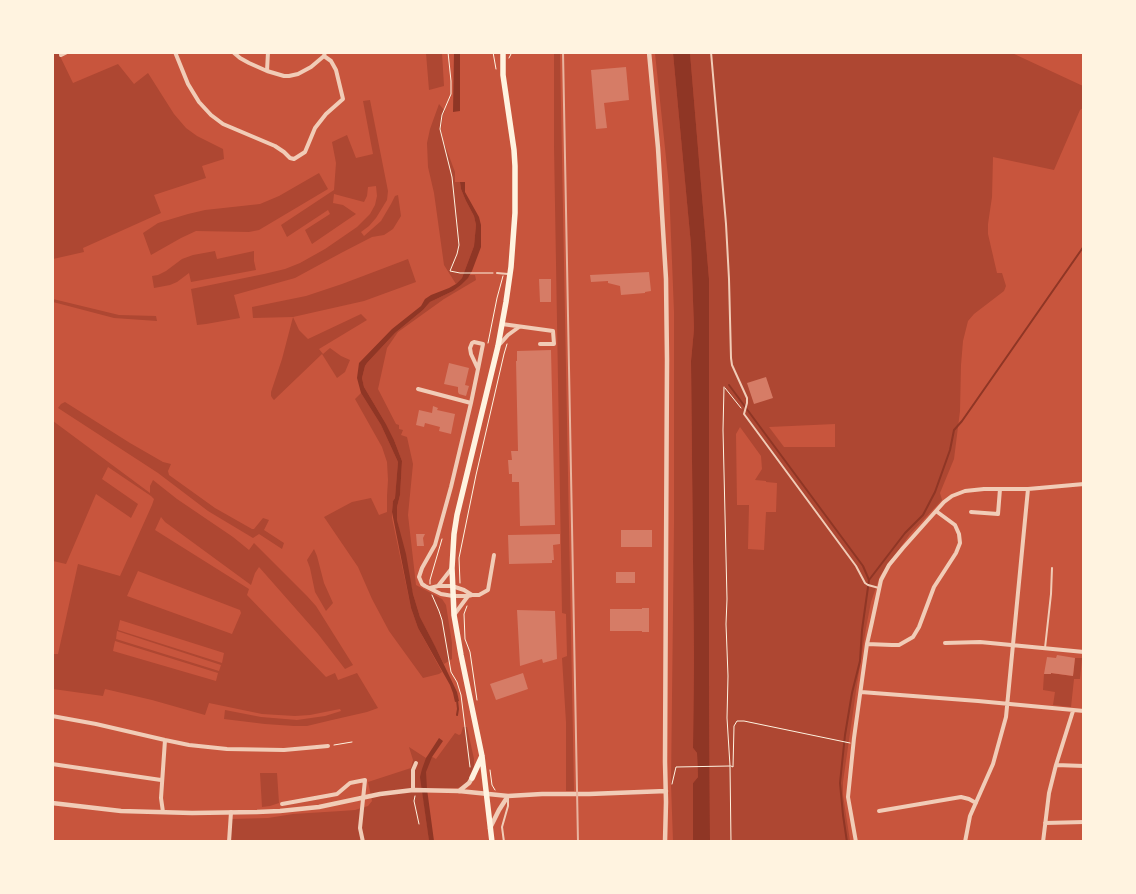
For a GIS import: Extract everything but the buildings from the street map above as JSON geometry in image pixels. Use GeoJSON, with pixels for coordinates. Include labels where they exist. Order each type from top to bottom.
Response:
{"type":"FeatureCollection","features":[{"type":"Feature","properties":{"kind":"main road"},"geometry":{"type":"LineString","coordinates":[[492,842],[474,704],[461,655],[454,615],[452,568],[454,534],[460,498],[502,324],[515,212],[514,150],[503,75],[503,53]]}},
{"type":"Feature","properties":{"kind":"main road"},"geometry":{"type":"LineString","coordinates":[[472,778],[482,756]]}},
{"type":"Feature","properties":{"kind":"street"},"geometry":{"type":"LineString","coordinates":[[61,55],[67,52]]}},
{"type":"Feature","properties":{"kind":"street"},"geometry":{"type":"LineString","coordinates":[[175,52],[188,84],[199,102],[211,115],[223,124],[274,146],[290,158],[294,158],[304,152],[315,128],[326,114],[343,99],[336,70],[331,61],[325,54],[311,67],[298,74],[284,76],[249,64],[233,52]]}},
{"type":"Feature","properties":{"kind":"street"},"geometry":{"type":"LineString","coordinates":[[267,71],[268,52]]}},
{"type":"Feature","properties":{"kind":"street"},"geometry":{"type":"LineString","coordinates":[[649,52],[658,148],[666,279],[665,842]]}},
{"type":"Feature","properties":{"kind":"street"},"geometry":{"type":"LineString","coordinates":[[502,324],[552,331],[554,344],[540,344]]}},
{"type":"Feature","properties":{"kind":"street"},"geometry":{"type":"LineString","coordinates":[[498,346],[519,327]]}},
{"type":"Feature","properties":{"kind":"street"},"geometry":{"type":"LineString","coordinates":[[478,369],[470,348],[474,342],[483,344],[478,369],[471,403],[451,487],[434,545],[419,577],[422,584],[441,594],[453,596],[479,595],[488,590],[494,555]]}},
{"type":"Feature","properties":{"kind":"street"},"geometry":{"type":"LineString","coordinates":[[418,388],[471,403]]}},
{"type":"Feature","properties":{"kind":"street"},"geometry":{"type":"LineString","coordinates":[[856,842],[848,797],[853,744],[876,588],[889,565],[944,502],[952,496],[965,491],[1028,489],[1084,484]]}},
{"type":"Feature","properties":{"kind":"street"},"geometry":{"type":"LineString","coordinates":[[971,512],[998,514],[1000,489]]}},
{"type":"Feature","properties":{"kind":"street"},"geometry":{"type":"LineString","coordinates":[[966,842],[970,816],[993,764],[1003,731],[1028,489]]}},
{"type":"Feature","properties":{"kind":"street"},"geometry":{"type":"LineString","coordinates":[[867,644],[899,645],[913,637],[919,627],[934,586],[956,554],[960,543],[955,525],[936,511]]}},
{"type":"Feature","properties":{"kind":"street"},"geometry":{"type":"LineString","coordinates":[[438,586],[452,568]]}},
{"type":"Feature","properties":{"kind":"street"},"geometry":{"type":"LineString","coordinates":[[430,588],[452,586],[460,588],[470,596]]}},
{"type":"Feature","properties":{"kind":"street"},"geometry":{"type":"LineString","coordinates":[[454,615],[470,596]]}},
{"type":"Feature","properties":{"kind":"street"},"geometry":{"type":"LineString","coordinates":[[945,643],[980,642],[1084,652]]}},
{"type":"Feature","properties":{"kind":"street"},"geometry":{"type":"LineString","coordinates":[[861,692],[1084,711]]}},
{"type":"Feature","properties":{"kind":"street"},"geometry":{"type":"LineString","coordinates":[[1043,842],[1049,794],[1073,711]]}},
{"type":"Feature","properties":{"kind":"street"},"geometry":{"type":"LineString","coordinates":[[52,716],[165,740],[227,749],[284,750],[328,746]]}},
{"type":"Feature","properties":{"kind":"street"},"geometry":{"type":"LineString","coordinates":[[163,812],[161,780],[165,740]]}},
{"type":"Feature","properties":{"kind":"street"},"geometry":{"type":"LineString","coordinates":[[416,763],[414,770],[417,790]]}},
{"type":"Feature","properties":{"kind":"street"},"geometry":{"type":"LineString","coordinates":[[52,764],[161,780]]}},
{"type":"Feature","properties":{"kind":"street"},"geometry":{"type":"LineString","coordinates":[[1056,765],[1084,766]]}},
{"type":"Feature","properties":{"kind":"street"},"geometry":{"type":"LineString","coordinates":[[458,791],[469,783],[472,778]]}},
{"type":"Feature","properties":{"kind":"street"},"geometry":{"type":"LineString","coordinates":[[282,804],[337,794],[350,783],[365,780],[360,828],[364,842]]}},
{"type":"Feature","properties":{"kind":"street"},"geometry":{"type":"LineString","coordinates":[[52,803],[121,812],[231,812],[293,810],[417,790],[458,791],[508,796],[666,791]]}},
{"type":"Feature","properties":{"kind":"street"},"geometry":{"type":"LineString","coordinates":[[490,828],[508,796]]}},
{"type":"Feature","properties":{"kind":"street"},"geometry":{"type":"LineString","coordinates":[[879,811],[961,797],[976,803]]}},
{"type":"Feature","properties":{"kind":"street"},"geometry":{"type":"LineString","coordinates":[[229,842],[231,812]]}},
{"type":"Feature","properties":{"kind":"street"},"geometry":{"type":"LineString","coordinates":[[1045,823],[1084,822]]}},
{"type":"Feature","properties":{"kind":"lane"},"geometry":{"type":"LineString","coordinates":[[711,52],[726,224],[732,365],[745,393],[747,403],[744,414],[856,566],[862,578],[868,585],[876,588]]}},
{"type":"Feature","properties":{"kind":"lane"},"geometry":{"type":"LineString","coordinates":[[497,273],[507,274]]}},
{"type":"Feature","properties":{"kind":"lane"},"geometry":{"type":"LineString","coordinates":[[1045,648],[1052,568]]}},
{"type":"Feature","properties":{"kind":"lane"},"geometry":{"type":"LineString","coordinates":[[504,842],[502,826],[508,806],[508,796]]}},
{"type":"Feature","properties":{"kind":"path"},"geometry":{"type":"LineString","coordinates":[[448,52],[451,94],[442,115],[440,129],[452,177],[459,245],[450,271],[460,273],[497,273]]}},
{"type":"Feature","properties":{"kind":"path"},"geometry":{"type":"LineString","coordinates":[[493,52],[496,68],[503,75]]}},
{"type":"Feature","properties":{"kind":"path"},"geometry":{"type":"LineString","coordinates":[[488,344],[497,298],[507,274]]}},
{"type":"Feature","properties":{"kind":"path"},"geometry":{"type":"LineString","coordinates":[[460,588],[460,558],[476,475],[504,354],[510,339],[508,335]]}},
{"type":"Feature","properties":{"kind":"path"},"geometry":{"type":"LineString","coordinates":[[731,842],[727,718],[724,387],[744,414]]}},
{"type":"Feature","properties":{"kind":"path"},"geometry":{"type":"LineString","coordinates":[[443,534],[430,580],[430,588],[442,620],[451,672],[462,695],[470,767]]}},
{"type":"Feature","properties":{"kind":"path"},"geometry":{"type":"LineString","coordinates":[[464,603],[468,606],[464,614],[465,639],[470,652],[474,704]]}},
{"type":"Feature","properties":{"kind":"path"},"geometry":{"type":"LineString","coordinates":[[666,784],[672,783],[676,767],[733,767],[734,726],[737,721],[846,743]]}},
{"type":"Feature","properties":{"kind":"path"},"geometry":{"type":"LineString","coordinates":[[328,746],[352,742]]}},
{"type":"Feature","properties":{"kind":"path"},"geometry":{"type":"LineString","coordinates":[[489,766],[492,785],[494,790],[497,791]]}},
{"type":"Feature","properties":{"kind":"path"},"geometry":{"type":"LineString","coordinates":[[417,790],[414,801],[418,824]]}},
{"type":"Feature","properties":{"kind":"shaded area"},"geometry":{"type":"Polygon","coordinates":[[[53,53],[61,53],[59,54],[73,83],[118,64],[134,84],[148,73],[174,114],[186,128],[197,136],[223,149],[224,159],[202,166],[206,178],[154,195],[161,213],[83,248],[84,252],[53,259],[53,53]]]}},
{"type":"Feature","properties":{"kind":"shaded area"},"geometry":{"type":"Polygon","coordinates":[[[426,53],[442,53],[444,86],[429,90],[426,53]]]}},
{"type":"Feature","properties":{"kind":"shaded area"},"geometry":{"type":"Polygon","coordinates":[[[454,53],[460,53],[460,111],[453,112],[454,53]]]}},
{"type":"Feature","properties":{"kind":"shaded area"},"geometry":{"type":"Polygon","coordinates":[[[554,53],[560,53],[574,791],[566,791],[566,722],[562,658],[567,656],[566,614],[562,613],[554,53]]]}},
{"type":"Feature","properties":{"kind":"shaded area"},"geometry":{"type":"Polygon","coordinates":[[[655,53],[673,53],[691,245],[694,329],[691,361],[693,748],[697,753],[698,777],[693,783],[693,842],[673,841],[671,784],[674,312],[669,186],[655,53]]]}},
{"type":"Feature","properties":{"kind":"shaded area"},"geometry":{"type":"Polygon","coordinates":[[[673,53],[690,53],[709,279],[710,842],[693,841],[693,783],[698,777],[697,753],[693,748],[691,361],[694,329],[691,245],[673,53]]]}},
{"type":"Feature","properties":{"kind":"shaded area"},"geometry":{"type":"Polygon","coordinates":[[[690,53],[1012,53],[1083,86],[1083,108],[1080,110],[1054,170],[993,157],[992,197],[988,234],[997,273],[1002,273],[1006,286],[1004,291],[974,314],[968,321],[963,341],[960,411],[954,459],[940,493],[942,500],[910,534],[880,576],[871,602],[843,782],[843,795],[850,841],[710,841],[709,279],[690,53]],[[835,424],[769,427],[784,447],[835,447],[835,424]],[[740,427],[736,434],[737,505],[749,505],[748,549],[764,550],[766,512],[776,512],[777,483],[755,480],[762,469],[761,456],[740,427]]]}},
{"type":"Feature","properties":{"kind":"shaded area"},"geometry":{"type":"Polygon","coordinates":[[[370,100],[388,191],[387,200],[376,218],[361,232],[364,236],[381,221],[395,196],[398,195],[401,216],[393,229],[384,235],[372,237],[295,278],[234,295],[240,318],[197,325],[191,289],[285,269],[300,263],[325,249],[357,227],[370,214],[377,196],[376,186],[368,187],[364,202],[334,194],[333,203],[343,205],[356,214],[312,244],[305,230],[330,214],[328,210],[287,237],[281,225],[334,190],[336,163],[332,142],[347,135],[356,158],[373,154],[363,101],[370,100]]]}},
{"type":"Feature","properties":{"kind":"shaded area"},"geometry":{"type":"Polygon","coordinates":[[[439,104],[445,111],[441,129],[443,140],[455,172],[455,182],[460,182],[461,189],[474,216],[476,225],[474,246],[462,278],[456,284],[444,265],[434,193],[428,167],[427,143],[439,104]]]}},
{"type":"Feature","properties":{"kind":"shaded area"},"geometry":{"type":"Polygon","coordinates":[[[319,173],[328,189],[259,230],[249,232],[196,231],[151,255],[143,233],[158,223],[205,210],[260,204],[279,196],[319,173]]]}},
{"type":"Feature","properties":{"kind":"shaded area"},"geometry":{"type":"Polygon","coordinates":[[[460,182],[465,182],[465,192],[479,217],[481,225],[481,247],[472,271],[461,285],[430,302],[395,333],[367,363],[362,378],[364,387],[386,424],[402,461],[397,520],[406,554],[413,594],[420,617],[457,692],[459,701],[455,702],[450,685],[418,628],[411,608],[392,512],[398,462],[381,425],[361,393],[357,378],[359,363],[392,329],[421,306],[425,299],[449,288],[462,278],[474,246],[476,225],[474,216],[461,189],[460,182]]]}},
{"type":"Feature","properties":{"kind":"shaded area"},"geometry":{"type":"Polygon","coordinates":[[[215,251],[217,259],[254,251],[256,270],[191,282],[189,273],[170,285],[154,288],[152,276],[166,271],[182,259],[215,251]]]}},
{"type":"Feature","properties":{"kind":"shaded area"},"geometry":{"type":"Polygon","coordinates":[[[408,259],[416,282],[364,301],[293,317],[253,318],[252,307],[306,296],[408,259]]]}},
{"type":"Feature","properties":{"kind":"shaded area"},"geometry":{"type":"Polygon","coordinates":[[[470,275],[475,275],[476,280],[444,299],[398,332],[387,348],[378,389],[396,424],[399,425],[399,429],[403,430],[401,435],[407,437],[413,464],[408,515],[416,585],[442,599],[446,605],[452,643],[452,659],[444,664],[420,617],[413,594],[397,520],[402,461],[386,424],[364,387],[362,378],[367,363],[395,333],[430,302],[453,291],[470,275]]]}},
{"type":"Feature","properties":{"kind":"shaded area"},"geometry":{"type":"Polygon","coordinates":[[[53,299],[119,315],[156,316],[157,321],[114,318],[53,302],[53,299]]]}},
{"type":"Feature","properties":{"kind":"shaded area"},"geometry":{"type":"Polygon","coordinates":[[[361,314],[367,320],[319,349],[323,354],[330,348],[350,360],[345,372],[337,378],[322,354],[274,400],[271,392],[293,317],[299,330],[308,339],[361,314]]]}},
{"type":"Feature","properties":{"kind":"shaded area"},"geometry":{"type":"Polygon","coordinates":[[[361,393],[381,425],[398,462],[392,518],[411,608],[418,628],[442,672],[423,678],[389,631],[358,567],[324,517],[352,502],[371,498],[379,515],[387,512],[387,462],[382,447],[355,399],[361,393]]]}},
{"type":"Feature","properties":{"kind":"shaded area"},"geometry":{"type":"Polygon","coordinates":[[[65,402],[130,443],[163,462],[171,464],[168,471],[169,475],[215,508],[252,529],[263,518],[269,520],[264,530],[284,543],[282,549],[259,534],[253,538],[208,511],[158,473],[58,408],[65,402]]]}},
{"type":"Feature","properties":{"kind":"shaded area"},"geometry":{"type":"Polygon","coordinates":[[[53,421],[150,493],[150,486],[153,480],[249,550],[254,543],[316,606],[353,665],[345,669],[318,634],[259,567],[251,585],[165,522],[161,517],[155,530],[249,589],[247,595],[326,677],[335,673],[338,680],[357,673],[378,708],[307,726],[294,726],[224,719],[225,710],[261,717],[297,720],[325,716],[341,711],[340,709],[295,716],[262,714],[209,703],[205,715],[105,689],[103,696],[53,689],[53,654],[58,654],[78,564],[120,576],[154,499],[108,467],[102,479],[138,504],[131,518],[96,494],[66,564],[53,561],[53,421]],[[138,571],[127,596],[232,634],[241,613],[240,610],[138,571]],[[120,620],[118,630],[222,663],[224,653],[120,620]],[[117,631],[116,639],[219,671],[221,665],[117,631]],[[115,641],[113,651],[216,681],[218,673],[115,641]]]}},
{"type":"Feature","properties":{"kind":"shaded area"},"geometry":{"type":"Polygon","coordinates":[[[314,549],[324,583],[333,603],[326,611],[315,592],[307,560],[314,549]]]}},
{"type":"Feature","properties":{"kind":"shaded area"},"geometry":{"type":"Polygon","coordinates":[[[1075,658],[1082,658],[1080,679],[1074,679],[1071,707],[1053,705],[1055,692],[1043,690],[1044,674],[1073,676],[1075,658]]]}},
{"type":"Feature","properties":{"kind":"shaded area"},"geometry":{"type":"Polygon","coordinates":[[[463,727],[467,727],[474,759],[472,774],[462,787],[422,789],[429,841],[230,842],[232,819],[268,818],[293,814],[355,810],[368,806],[372,801],[368,782],[411,768],[413,760],[409,747],[426,758],[429,755],[436,759],[455,733],[461,734],[463,727]]]}},
{"type":"Feature","properties":{"kind":"shaded area"},"geometry":{"type":"Polygon","coordinates":[[[439,738],[443,741],[432,757],[426,772],[434,841],[429,841],[420,777],[426,758],[439,738]]]}},
{"type":"Feature","properties":{"kind":"shaded area"},"geometry":{"type":"Polygon","coordinates":[[[260,773],[277,773],[279,803],[262,807],[260,773]]]}},
{"type":"Feature","properties":{"kind":"waterway"},"geometry":{"type":"LineString","coordinates":[[847,842],[840,783],[845,735],[860,661],[869,580],[905,533],[923,515],[935,492],[950,450],[954,430],[1084,246]]}},
{"type":"Feature","properties":{"kind":"waterway"},"geometry":{"type":"LineString","coordinates":[[729,385],[863,566],[869,580]]}},
{"type":"Feature","properties":{"kind":"waterway"},"geometry":{"type":"LineString","coordinates":[[457,700],[457,715]]}},
{"type":"Feature","properties":{"kind":"railway"},"geometry":{"type":"LineString","coordinates":[[563,52],[578,842]]}}]}
